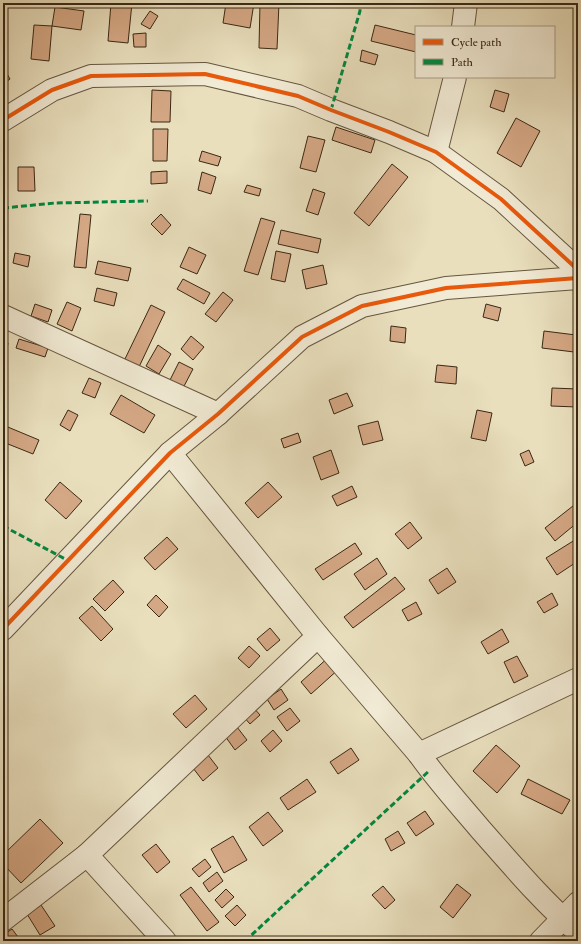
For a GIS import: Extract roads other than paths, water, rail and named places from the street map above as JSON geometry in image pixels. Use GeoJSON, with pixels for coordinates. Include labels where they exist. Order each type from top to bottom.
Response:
{"type":"FeatureCollection","features":[{"type":"Feature","properties":{"kind":"street"},"geometry":{"type":"LineString","coordinates":[[462,26],[466,3]]}},
{"type":"Feature","properties":{"kind":"street"},"geometry":{"type":"LineString","coordinates":[[3,120],[52,90],[92,76],[205,74],[298,96],[436,152],[501,199],[578,270]]}},
{"type":"Feature","properties":{"kind":"street"},"geometry":{"type":"LineString","coordinates":[[436,152],[454,78]]}},
{"type":"Feature","properties":{"kind":"street"},"geometry":{"type":"LineString","coordinates":[[3,629],[170,453],[218,414],[302,337],[362,306],[446,288],[578,278]]}},
{"type":"Feature","properties":{"kind":"street"},"geometry":{"type":"LineString","coordinates":[[3,316],[218,414]]}},
{"type":"Feature","properties":{"kind":"street"},"geometry":{"type":"LineString","coordinates":[[170,453],[318,636],[419,754],[430,770],[503,854],[570,925]]}},
{"type":"Feature","properties":{"kind":"street"},"geometry":{"type":"LineString","coordinates":[[3,920],[87,855],[318,636]]}},
{"type":"Feature","properties":{"kind":"street"},"geometry":{"type":"LineString","coordinates":[[419,754],[578,679]]}},
{"type":"Feature","properties":{"kind":"street"},"geometry":{"type":"LineString","coordinates":[[87,855],[165,941]]}},
{"type":"Feature","properties":{"kind":"street"},"geometry":{"type":"LineString","coordinates":[[541,941],[570,925],[578,903]]}}]}
